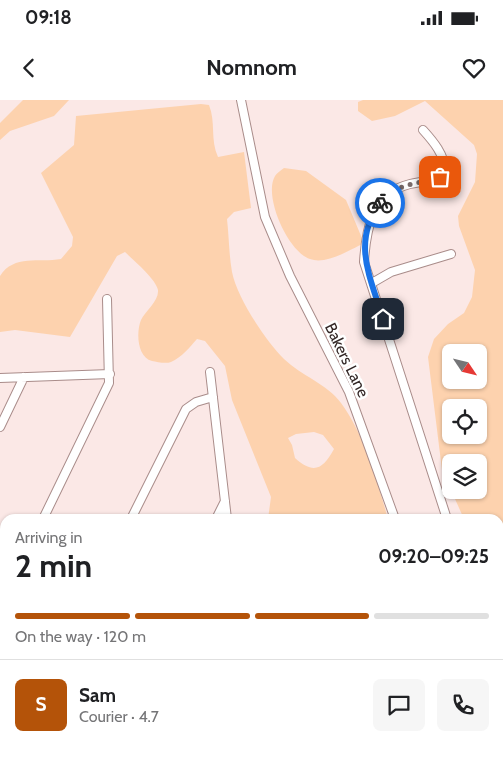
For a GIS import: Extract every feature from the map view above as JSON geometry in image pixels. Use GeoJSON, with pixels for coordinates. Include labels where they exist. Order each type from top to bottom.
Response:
{"type":"FeatureCollection","features":[{"type":"Feature","properties":{"kind":"street","name":"Bakers Lane"},"geometry":{"type":"LineString","coordinates":[[241,100],[265,217],[290,276],[350,392],[393,514]]}},
{"type":"Feature","properties":{"kind":"street"},"geometry":{"type":"LineString","coordinates":[[422,130],[431,138],[445,162],[445,171],[440,177],[408,184],[385,196],[369,221],[364,262],[445,514]]}},
{"type":"Feature","properties":{"kind":"street"},"geometry":{"type":"LineString","coordinates":[[372,283],[391,272],[451,254]]}},
{"type":"Feature","properties":{"kind":"street"},"geometry":{"type":"LineString","coordinates":[[45,514],[109,383],[107,299]]}},
{"type":"Feature","properties":{"kind":"street"},"geometry":{"type":"LineString","coordinates":[[210,372],[226,514]]}},
{"type":"Feature","properties":{"kind":"street"},"geometry":{"type":"LineString","coordinates":[[0,378],[110,374]]}},
{"type":"Feature","properties":{"kind":"street"},"geometry":{"type":"LineString","coordinates":[[0,427],[24,377]]}},
{"type":"Feature","properties":{"kind":"street"},"geometry":{"type":"LineString","coordinates":[[134,514],[186,409],[196,402],[213,397]]}},
{"type":"Feature","properties":{"kind":"street"},"geometry":{"type":"LineString","coordinates":[[218,514],[225,501]]}},
{"type":"Feature","properties":{"kind":"shaded area"},"geometry":{"type":"Polygon","coordinates":[[[23,100],[69,100],[54,116],[10,131],[0,140],[0,123],[23,100]]]}},
{"type":"Feature","properties":{"kind":"shaded area"},"geometry":{"type":"Polygon","coordinates":[[[363,100],[503,100],[503,514],[462,514],[455,499],[487,499],[487,454],[442,454],[442,470],[428,357],[434,339],[448,324],[464,313],[472,297],[475,270],[459,226],[458,216],[475,182],[477,154],[474,145],[425,101],[395,116],[372,121],[358,111],[358,102],[363,100]]]}},
{"type":"Feature","properties":{"kind":"shaded area"},"geometry":{"type":"Polygon","coordinates":[[[201,104],[209,105],[214,144],[218,157],[244,152],[251,208],[234,212],[227,219],[232,272],[240,294],[261,330],[284,359],[329,390],[341,403],[364,444],[387,514],[269,514],[271,497],[232,400],[225,366],[205,341],[197,339],[182,355],[171,362],[152,361],[143,355],[138,337],[139,325],[156,298],[158,290],[149,275],[125,252],[117,256],[70,337],[15,330],[0,332],[0,276],[6,269],[20,262],[61,259],[72,246],[73,237],[41,173],[74,145],[76,116],[201,104]],[[314,432],[296,434],[288,438],[295,458],[308,467],[313,468],[322,465],[334,449],[323,435],[314,432]]]}},
{"type":"Feature","properties":{"kind":"shaded area"},"geometry":{"type":"Polygon","coordinates":[[[284,168],[306,171],[346,200],[364,243],[338,256],[323,260],[310,259],[302,254],[286,235],[275,209],[272,196],[272,185],[275,176],[284,168]]]}},
{"type":"Feature","properties":{"kind":"way so far"},"geometry":{"type":"LineString","coordinates":[[380,203],[385,196],[408,184],[440,177]]}},
{"type":"Feature","properties":{"kind":"route"},"geometry":{"type":"LineString","coordinates":[[380,203],[369,221],[364,262],[383,319]]}}]}
